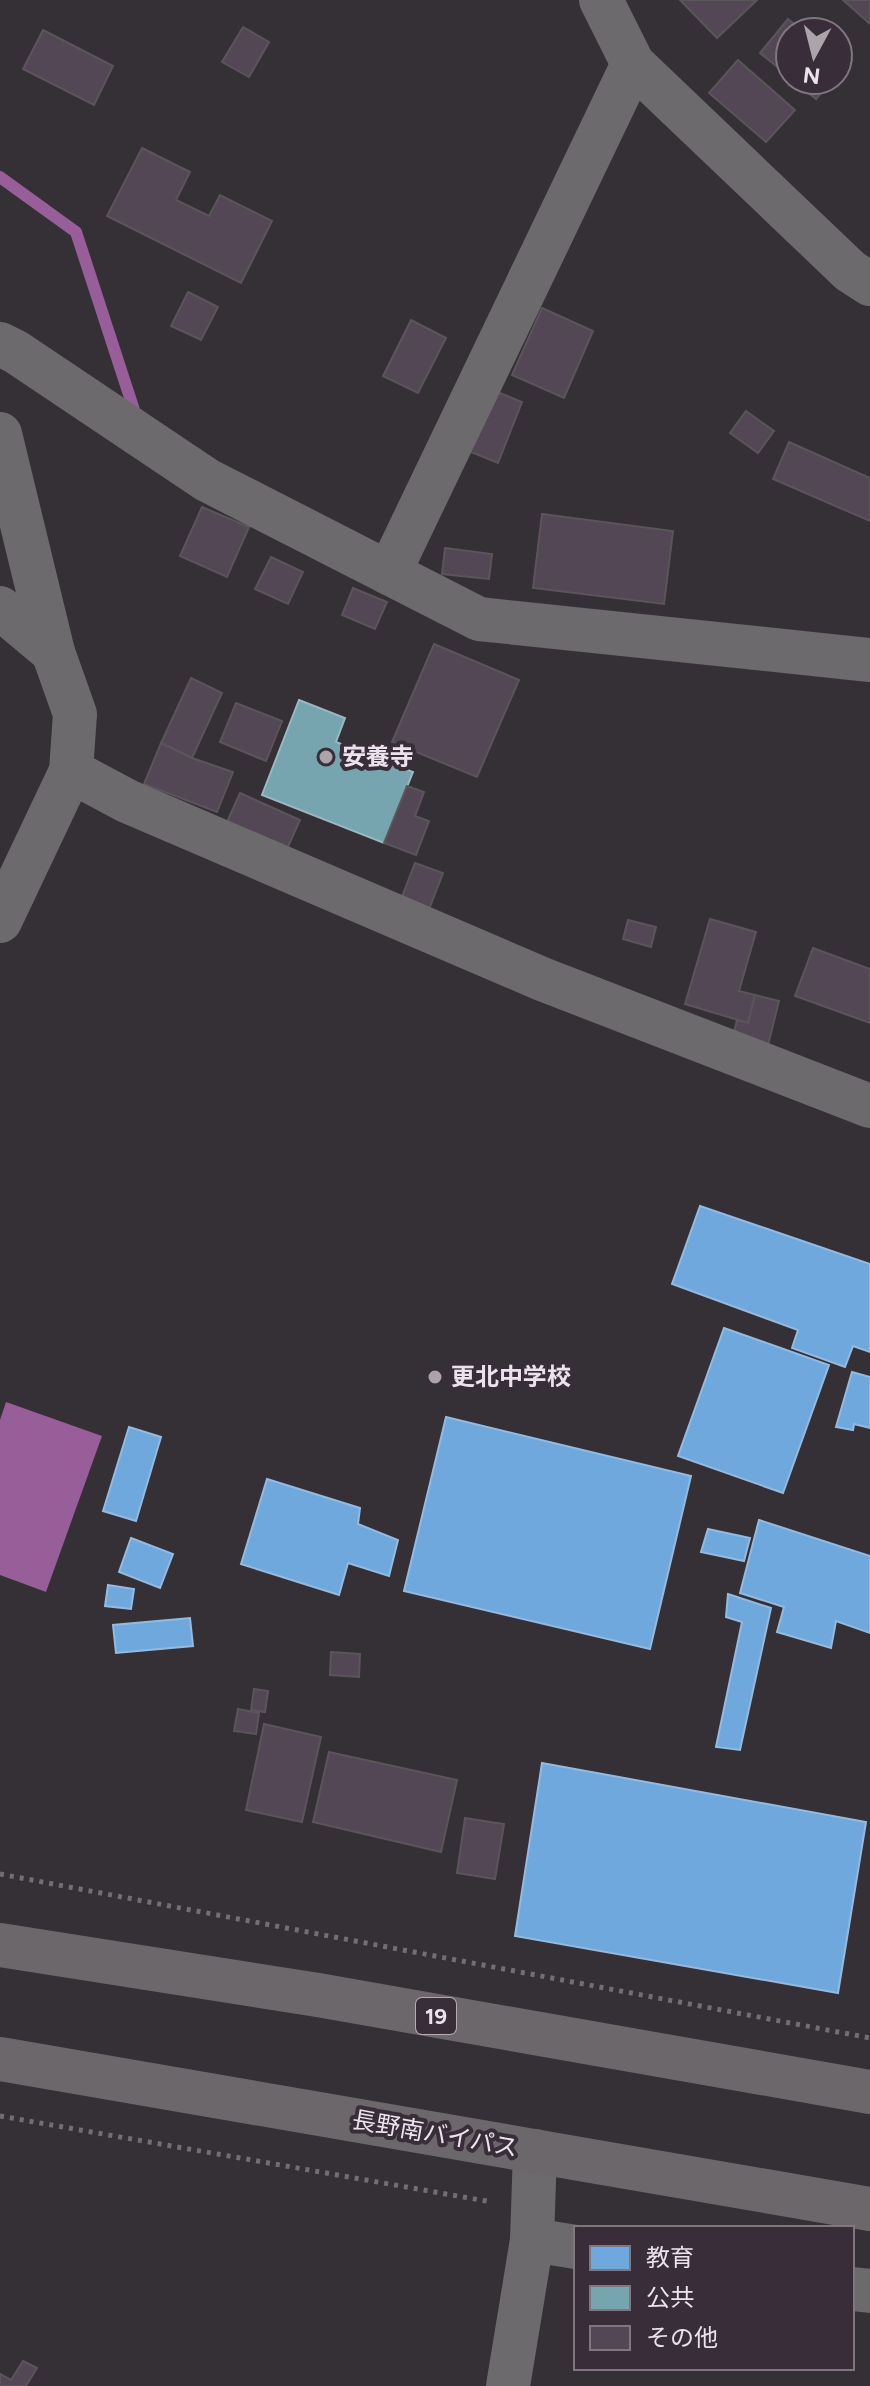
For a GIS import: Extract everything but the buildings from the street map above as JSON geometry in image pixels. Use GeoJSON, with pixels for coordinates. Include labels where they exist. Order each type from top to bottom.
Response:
{"type":"FeatureCollection","features":[{"type":"Feature","properties":{"kind":"highway","name":"19"},"geometry":{"type":"LineString","coordinates":[[0,1945],[318,1995],[870,2092]]}},
{"type":"Feature","properties":{"kind":"highway","name":"長野南バイパス"},"geometry":{"type":"LineString","coordinates":[[0,2059],[870,2209]]}},
{"type":"Feature","properties":{"kind":"street"},"geometry":{"type":"LineString","coordinates":[[601,0],[633,64],[850,271],[870,284]]}},
{"type":"Feature","properties":{"kind":"street"},"geometry":{"type":"LineString","coordinates":[[389,573],[633,64]]}},
{"type":"Feature","properties":{"kind":"street"},"geometry":{"type":"LineString","coordinates":[[0,344],[207,480],[479,619],[870,660]]}},
{"type":"Feature","properties":{"kind":"street"},"geometry":{"type":"LineString","coordinates":[[0,434],[53,652],[75,714],[71,771],[0,921]]}},
{"type":"Feature","properties":{"kind":"street"},"geometry":{"type":"LineString","coordinates":[[0,608],[53,652]]}},
{"type":"Feature","properties":{"kind":"street"},"geometry":{"type":"LineString","coordinates":[[71,771],[127,801],[542,979],[870,1106]]}},
{"type":"Feature","properties":{"kind":"street"},"geometry":{"type":"LineString","coordinates":[[508,2386],[532,2240],[535,2151]]}},
{"type":"Feature","properties":{"kind":"street"},"geometry":{"type":"LineString","coordinates":[[532,2240],[574,2247]]}},
{"type":"Feature","properties":{"kind":"path"},"geometry":{"type":"LineString","coordinates":[[0,1874],[870,2038]]}},
{"type":"Feature","properties":{"kind":"path"},"geometry":{"type":"LineString","coordinates":[[0,2116],[501,2203]]}},
{"type":"Feature","properties":{"kind":"shaded area"},"geometry":{"type":"Polygon","coordinates":[[[6,1402],[102,1436],[46,1592],[0,1575],[0,1420],[6,1402]]]}},
{"type":"Feature","properties":{"kind":"waterway"},"geometry":{"type":"LineString","coordinates":[[0,177],[76,232],[135,413],[139,415]]}},
{"type":"Feature","properties":{"kind":"place","name":"安養寺"},"geometry":{"type":"Point","coordinates":[326,757]}},
{"type":"Feature","properties":{"kind":"place","name":"更北中学校"},"geometry":{"type":"Point","coordinates":[435,1377]}}]}
